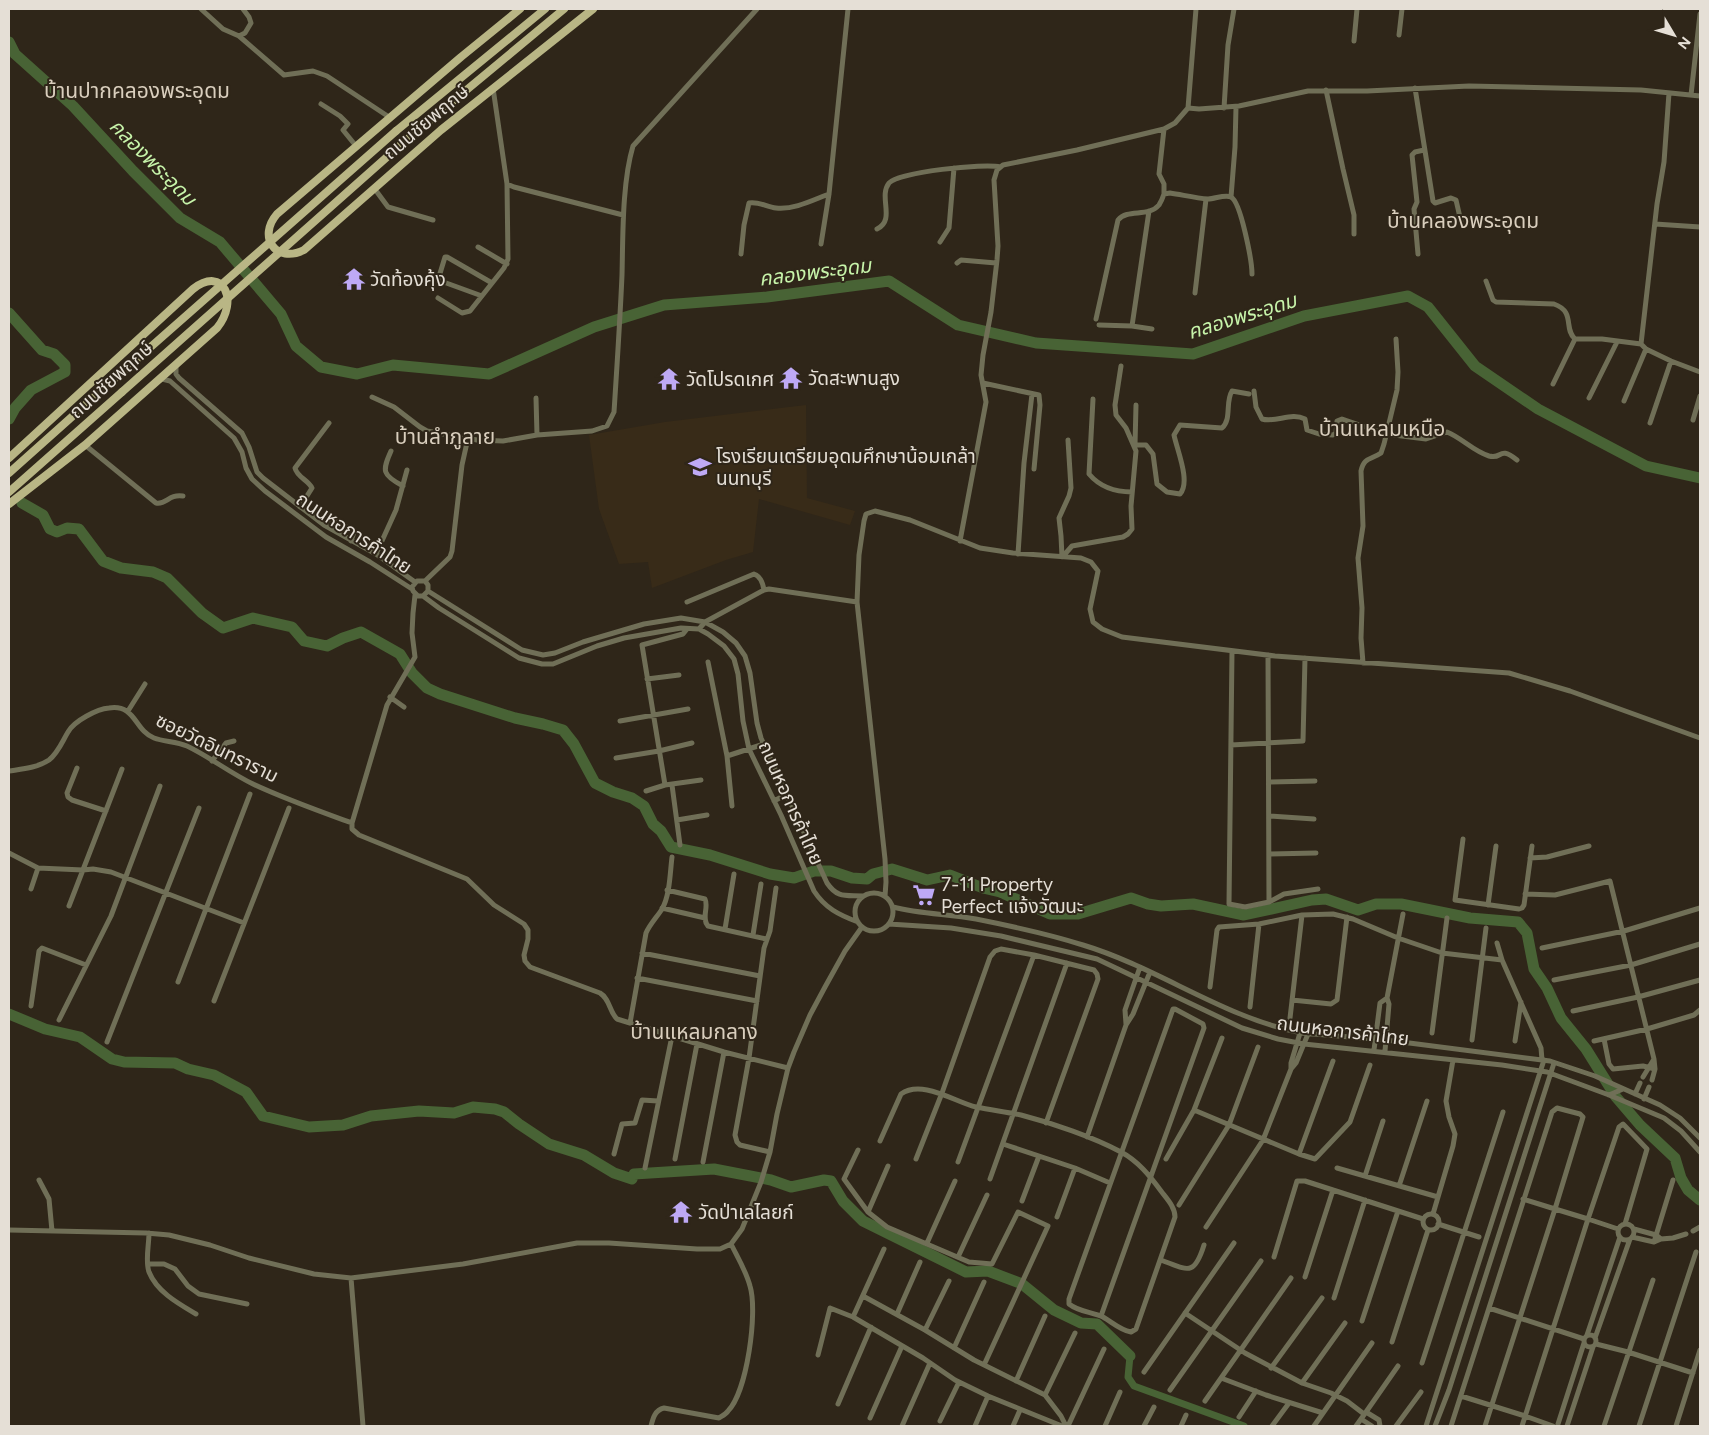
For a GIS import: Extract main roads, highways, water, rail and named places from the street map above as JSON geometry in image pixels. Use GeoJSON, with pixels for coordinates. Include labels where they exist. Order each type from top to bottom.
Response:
{"type":"FeatureCollection","features":[{"type":"Feature","properties":{"kind":"main road","name":"ถนนชัยพฤกษ์"},"geometry":{"type":"LineString","coordinates":[[9,473],[396,131],[545,9]]}},
{"type":"Feature","properties":{"kind":"main road","name":"ถนนชัยพฤกษ์"},"geometry":{"type":"LineString","coordinates":[[9,492],[405,141],[564,9]]}},
{"type":"Feature","properties":{"kind":"main road","name":"ถนนชัยพฤกษ์"},"geometry":{"type":"LineString","coordinates":[[516,10],[277,214],[269,227],[268,237],[271,244],[280,252],[293,254],[304,250],[374,188],[493,88],[593,9]]}},
{"type":"Feature","properties":{"kind":"main road"},"geometry":{"type":"LineString","coordinates":[[9,458],[193,288],[201,282],[208,280],[223,287],[228,296],[228,306],[217,328],[85,445],[9,504]]}},
{"type":"Feature","properties":{"kind":"waterway","name":"คลองพระอุดม"},"geometry":{"type":"LineString","coordinates":[[9,42],[15,54],[73,106],[133,171],[180,218],[220,242],[281,314],[296,346],[321,367],[357,374],[393,365],[489,374],[594,327],[664,305],[767,297],[889,281],[958,325],[1036,343],[1193,354],[1304,316],[1408,296],[1428,307],[1475,366],[1538,409],[1646,466],[1700,478]]}},
{"type":"Feature","properties":{"kind":"waterway"},"geometry":{"type":"LineString","coordinates":[[9,313],[42,350],[54,354],[65,365],[65,372],[31,390],[15,408],[9,419]]}},
{"type":"Feature","properties":{"kind":"waterway"},"geometry":{"type":"LineString","coordinates":[[22,503],[43,515],[50,529],[57,532],[67,528],[79,529],[103,561],[121,568],[153,572],[167,578],[202,613],[223,628],[253,618],[292,627],[304,641],[327,646],[361,632],[400,654],[412,673],[427,688],[515,718],[563,730],[574,744],[595,783],[613,792],[632,798],[644,806],[653,824],[661,831],[671,847],[710,855],[770,874],[794,878],[814,871],[831,871],[852,878],[867,879],[873,874],[892,869],[927,880],[950,875],[983,888],[1000,892],[1050,914],[1078,914],[1131,898],[1161,906],[1193,904],[1244,915],[1312,900],[1326,899],[1358,910],[1376,904],[1401,904],[1470,918],[1518,922],[1527,933],[1534,969],[1547,988],[1561,1018],[1586,1049],[1616,1097],[1640,1125],[1675,1158],[1681,1178],[1688,1190],[1700,1200]]}},
{"type":"Feature","properties":{"kind":"waterway"},"geometry":{"type":"LineString","coordinates":[[9,1014],[45,1029],[80,1037],[112,1059],[124,1062],[175,1063],[188,1069],[214,1075],[246,1092],[263,1116],[309,1127],[343,1125],[371,1116],[419,1111],[454,1113],[473,1107],[495,1109],[504,1112],[549,1144],[584,1155],[614,1173],[632,1179],[634,1174],[714,1169],[771,1180],[791,1187],[824,1180],[831,1181],[843,1201],[863,1221],[966,1272],[988,1271],[1022,1284],[1054,1310],[1081,1323],[1097,1324],[1130,1356]]}},
{"type":"Feature","properties":{"kind":"waterway"},"geometry":{"type":"LineString","coordinates":[[1130,1356],[1128,1377],[1134,1386],[1244,1426]]}},
{"type":"Feature","properties":{"kind":"place","name":"วัดท้องคุ้ง"},"geometry":{"type":"Point","coordinates":[354,279]}},
{"type":"Feature","properties":{"kind":"place","name":"วัดสะพานสูง"},"geometry":{"type":"Point","coordinates":[791,378]}},
{"type":"Feature","properties":{"kind":"place","name":"วัดโปรดเกศ"},"geometry":{"type":"Point","coordinates":[669,379]}},
{"type":"Feature","properties":{"kind":"place","name":"โรงเรียนเตรียมอุดมศึกษาน้อมเกล้า นนทบุรี"},"geometry":{"type":"Point","coordinates":[700,467]}},
{"type":"Feature","properties":{"kind":"place","name":"7-11 Property Perfect แจ้งวัฒนะ"},"geometry":{"type":"Point","coordinates":[924,895]}},
{"type":"Feature","properties":{"kind":"place","name":"วัดป่าเลไลยก์"},"geometry":{"type":"Point","coordinates":[681,1212]}},
{"type":"Feature","properties":{"kind":"district","name":"บ้านปากคลองพระอุดม"},"geometry":{"type":"Point","coordinates":[137,90]}},
{"type":"Feature","properties":{"kind":"district","name":"บ้านคลองพระอุดม"},"geometry":{"type":"Point","coordinates":[1463,220]}},
{"type":"Feature","properties":{"kind":"district","name":"บ้านแหลมเหนือ"},"geometry":{"type":"Point","coordinates":[1382,428]}},
{"type":"Feature","properties":{"kind":"district","name":"บ้านลำภูลาย"},"geometry":{"type":"Point","coordinates":[445,436]}},
{"type":"Feature","properties":{"kind":"district","name":"บ้านแหลมกลาง"},"geometry":{"type":"Point","coordinates":[694,1031]}}]}
